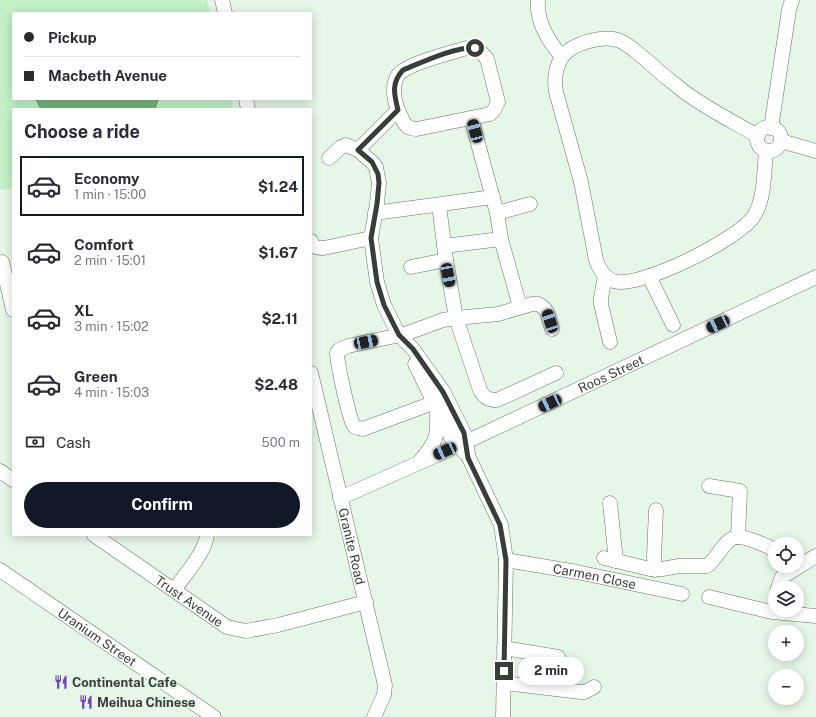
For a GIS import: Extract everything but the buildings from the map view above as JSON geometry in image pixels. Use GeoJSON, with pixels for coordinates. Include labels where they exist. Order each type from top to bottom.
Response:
{"type":"FeatureCollection","features":[{"type":"Feature","properties":{"kind":"street"},"geometry":{"type":"LineString","coordinates":[[222,0],[225,12]]}},
{"type":"Feature","properties":{"kind":"street"},"geometry":{"type":"LineString","coordinates":[[538,0],[538,10],[541,24],[554,48],[562,56]]}},
{"type":"Feature","properties":{"kind":"street"},"geometry":{"type":"LineString","coordinates":[[771,128],[789,10],[792,0]]}},
{"type":"Feature","properties":{"kind":"street"},"geometry":{"type":"LineString","coordinates":[[758,136],[707,107],[683,91],[621,41],[608,38],[597,39],[574,48],[562,56],[556,72],[556,92],[581,182],[596,260],[600,270],[605,276],[613,281],[632,281],[684,262],[702,253],[747,225],[754,216],[761,200],[766,151]]}},
{"type":"Feature","properties":{"kind":"street"},"geometry":{"type":"LineString","coordinates":[[467,48],[475,48],[487,59],[498,102],[490,114],[412,129],[404,125],[398,110],[394,91],[398,75],[403,70],[448,53],[467,48]]}},
{"type":"Feature","properties":{"kind":"street"},"geometry":{"type":"LineString","coordinates":[[358,150],[398,110]]}},
{"type":"Feature","properties":{"kind":"street"},"geometry":{"type":"LineString","coordinates":[[471,118],[498,213],[501,239],[520,307]]}},
{"type":"Feature","properties":{"kind":"street"},"geometry":{"type":"LineString","coordinates":[[771,128],[777,130],[781,141],[778,148],[766,151],[759,146],[757,140],[758,136],[762,129],[771,128]]}},
{"type":"Feature","properties":{"kind":"street"},"geometry":{"type":"LineString","coordinates":[[781,141],[816,151]]}},
{"type":"Feature","properties":{"kind":"street"},"geometry":{"type":"LineString","coordinates":[[329,158],[337,149],[346,145],[358,150],[372,162],[378,174],[379,183],[376,213],[371,238],[377,282],[384,305],[410,354],[439,403],[464,433],[462,444],[500,525],[506,560],[503,717]]}},
{"type":"Feature","properties":{"kind":"street"},"geometry":{"type":"LineString","coordinates":[[376,213],[493,197]]}},
{"type":"Feature","properties":{"kind":"street"},"geometry":{"type":"LineString","coordinates":[[498,213],[530,204]]}},
{"type":"Feature","properties":{"kind":"street"},"geometry":{"type":"LineString","coordinates":[[439,205],[446,260],[456,318],[480,390],[485,398],[497,400],[556,373]]}},
{"type":"Feature","properties":{"kind":"street"},"geometry":{"type":"LineString","coordinates":[[312,244],[314,247],[324,248],[371,238]]}},
{"type":"Feature","properties":{"kind":"street"},"geometry":{"type":"LineString","coordinates":[[444,246],[501,239]]}},
{"type":"Feature","properties":{"kind":"street"},"geometry":{"type":"LineString","coordinates":[[411,267],[446,260]]}},
{"type":"Feature","properties":{"kind":"street"},"geometry":{"type":"LineString","coordinates":[[5,261],[12,304]]}},
{"type":"Feature","properties":{"kind":"street"},"geometry":{"type":"LineString","coordinates":[[605,276],[601,304],[610,342]]}},
{"type":"Feature","properties":{"kind":"street"},"geometry":{"type":"LineString","coordinates":[[649,276],[673,325]]}},
{"type":"Feature","properties":{"kind":"street","name":"Roos Street"},"geometry":{"type":"LineString","coordinates":[[340,498],[462,444],[816,277]]}},
{"type":"Feature","properties":{"kind":"street"},"geometry":{"type":"LineString","coordinates":[[439,403],[363,429],[355,426],[351,421],[337,353],[339,350],[348,346],[403,339],[443,320],[498,314],[532,304],[538,304],[543,307],[547,312],[552,329]]}},
{"type":"Feature","properties":{"kind":"street","name":"Granite Road"},"geometry":{"type":"LineString","coordinates":[[312,377],[385,685],[384,695],[374,717]]}},
{"type":"Feature","properties":{"kind":"street"},"geometry":{"type":"LineString","coordinates":[[418,463],[431,447],[436,438],[439,403]]}},
{"type":"Feature","properties":{"kind":"street"},"geometry":{"type":"LineString","coordinates":[[0,471],[12,479]]}},
{"type":"Feature","properties":{"kind":"street"},"geometry":{"type":"LineString","coordinates":[[710,486],[740,491],[738,537]]}},
{"type":"Feature","properties":{"kind":"street"},"geometry":{"type":"LineString","coordinates":[[610,504],[610,560],[656,570],[679,566],[707,566],[711,564],[731,539],[738,537],[768,547]]}},
{"type":"Feature","properties":{"kind":"street"},"geometry":{"type":"LineString","coordinates":[[656,510],[654,556],[656,570]]}},
{"type":"Feature","properties":{"kind":"street","name":"Trust Avenue"},"geometry":{"type":"LineString","coordinates":[[95,536],[227,627],[246,631],[278,625],[366,602]]}},
{"type":"Feature","properties":{"kind":"street"},"geometry":{"type":"LineString","coordinates":[[174,590],[203,549],[207,536]]}},
{"type":"Feature","properties":{"kind":"street"},"geometry":{"type":"LineString","coordinates":[[804,560],[816,556]]}},
{"type":"Feature","properties":{"kind":"street","name":"Carmen Close"},"geometry":{"type":"LineString","coordinates":[[506,560],[577,572],[682,594]]}},
{"type":"Feature","properties":{"kind":"street","name":"Uranium Street"},"geometry":{"type":"LineString","coordinates":[[0,570],[214,717]]}},
{"type":"Feature","properties":{"kind":"street"},"geometry":{"type":"LineString","coordinates":[[709,597],[768,604]]}},
{"type":"Feature","properties":{"kind":"street"},"geometry":{"type":"LineString","coordinates":[[804,613],[816,616]]}},
{"type":"Feature","properties":{"kind":"street"},"geometry":{"type":"LineString","coordinates":[[504,648],[558,657]]}},
{"type":"Feature","properties":{"kind":"street"},"geometry":{"type":"LineString","coordinates":[[504,683],[581,692],[590,690],[594,687]]}},
{"type":"Feature","properties":{"kind":"shaded area"},"geometry":{"type":"Polygon","coordinates":[[[0,0],[207,0],[210,12],[12,12],[12,100],[231,100],[233,108],[12,108],[12,188],[0,190],[0,0]]]}},
{"type":"Feature","properties":{"kind":"shaded area"},"geometry":{"type":"Polygon","coordinates":[[[36,100],[158,100],[155,108],[40,108],[36,100]]]}},
{"type":"Feature","properties":{"kind":"place","name":"Continental Cafe"},"geometry":{"type":"Point","coordinates":[61,682]}},
{"type":"Feature","properties":{"kind":"place","name":"Meihua Chinese"},"geometry":{"type":"Point","coordinates":[86,702]}},
{"type":"Feature","properties":{"kind":"route"},"geometry":{"type":"LineString","coordinates":[[475,48],[467,48],[448,53],[403,70],[398,75],[395,83],[394,91],[398,110],[358,150],[372,162],[376,167],[378,174],[379,183],[377,204],[371,238],[372,255],[377,282],[384,305],[399,335],[407,344],[411,346],[443,392],[464,433],[468,458],[500,525],[506,560],[504,671]]}}]}
